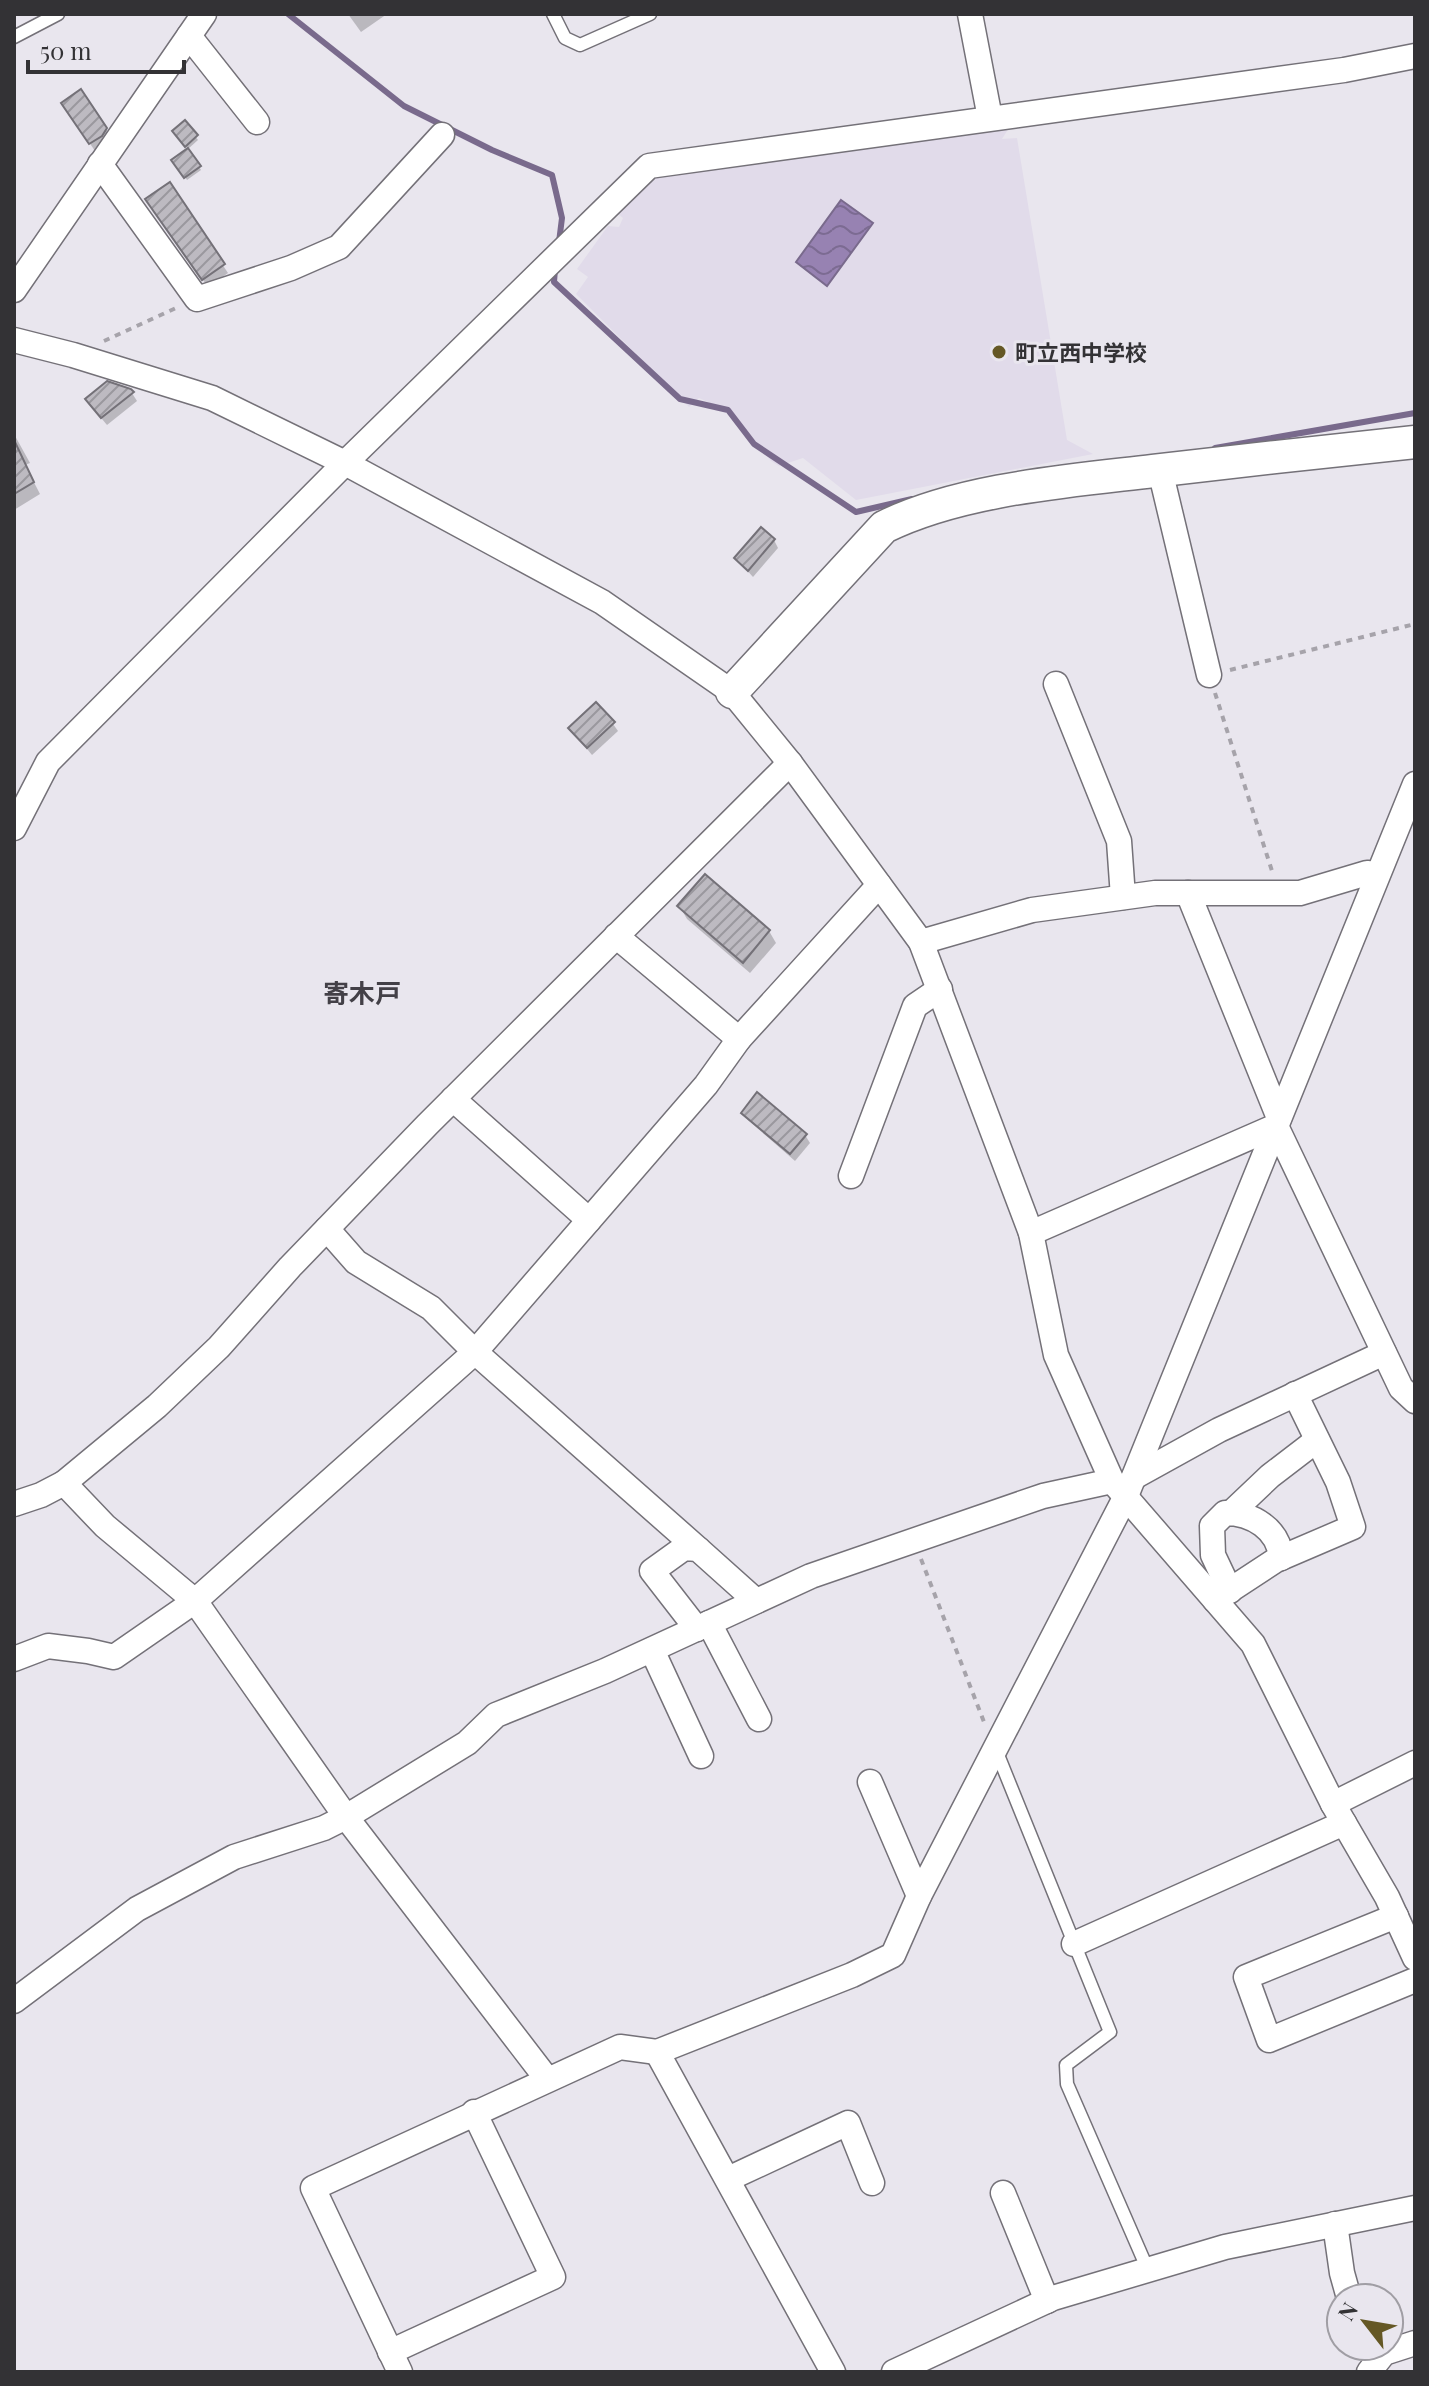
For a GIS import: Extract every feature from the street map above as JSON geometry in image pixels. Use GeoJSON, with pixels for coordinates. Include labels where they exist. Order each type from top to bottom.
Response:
{"type":"FeatureCollection","features":[{"type":"Feature","properties":{"kind":"street"},"geometry":{"type":"LineString","coordinates":[[14,290],[204,14]]}},
{"type":"Feature","properties":{"kind":"street"},"geometry":{"type":"LineString","coordinates":[[970,14],[990,118]]}},
{"type":"Feature","properties":{"kind":"street"},"geometry":{"type":"LineString","coordinates":[[189,36],[257,122]]}},
{"type":"Feature","properties":{"kind":"street"},"geometry":{"type":"LineString","coordinates":[[14,828],[48,762],[345,463],[649,166],[1344,70],[1415,56]]}},
{"type":"Feature","properties":{"kind":"street"},"geometry":{"type":"LineString","coordinates":[[100,164],[197,299],[291,268],[339,247],[442,135]]}},
{"type":"Feature","properties":{"kind":"street"},"geometry":{"type":"LineString","coordinates":[[14,340],[212,398],[345,463],[602,602],[732,692],[790,763],[921,942],[1031,1233],[1056,1355],[1124,1485],[1222,1596],[1253,1644],[1338,1814],[1408,1936],[1246,1977],[1269,2040],[1415,1980]]}},
{"type":"Feature","properties":{"kind":"street"},"geometry":{"type":"LineString","coordinates":[[732,692],[884,527],[912,514],[975,498],[1068,481],[1415,442]]}},
{"type":"Feature","properties":{"kind":"street"},"geometry":{"type":"LineString","coordinates":[[1160,470],[1209,675]]}},
{"type":"Feature","properties":{"kind":"street"},"geometry":{"type":"LineString","coordinates":[[1056,684],[1119,841],[1123,897]]}},
{"type":"Feature","properties":{"kind":"street"},"geometry":{"type":"LineString","coordinates":[[14,1504],[64,1483],[157,1406],[219,1347],[327,1229],[453,1099],[790,763]]}},
{"type":"Feature","properties":{"kind":"street"},"geometry":{"type":"LineString","coordinates":[[474,2112],[553,2277],[395,2362],[313,2188],[474,2112],[620,2047],[657,2052],[852,1975],[893,1955],[919,1896],[996,1750],[1124,1485],[1415,784]]}},
{"type":"Feature","properties":{"kind":"street"},"geometry":{"type":"LineString","coordinates":[[921,942],[1032,910],[1155,893],[1300,893],[1367,873],[1377,874]]}},
{"type":"Feature","properties":{"kind":"street"},"geometry":{"type":"LineString","coordinates":[[14,1659],[48,1646],[114,1657],[195,1601],[475,1352],[706,1085],[739,1039],[879,885]]}},
{"type":"Feature","properties":{"kind":"street"},"geometry":{"type":"LineString","coordinates":[[1188,893],[1277,1122],[1401,1388],[1415,1401]]}},
{"type":"Feature","properties":{"kind":"street"},"geometry":{"type":"LineString","coordinates":[[616,936],[739,1039]]}},
{"type":"Feature","properties":{"kind":"street"},"geometry":{"type":"LineString","coordinates":[[851,1176],[915,1006],[940,989]]}},
{"type":"Feature","properties":{"kind":"street"},"geometry":{"type":"LineString","coordinates":[[453,1099],[589,1220]]}},
{"type":"Feature","properties":{"kind":"street"},"geometry":{"type":"LineString","coordinates":[[1031,1233],[1277,1122]]}},
{"type":"Feature","properties":{"kind":"street"},"geometry":{"type":"LineString","coordinates":[[327,1229],[356,1262],[431,1308],[475,1352],[756,1601]]}},
{"type":"Feature","properties":{"kind":"street"},"geometry":{"type":"LineString","coordinates":[[14,2001],[137,1909],[234,1857],[324,1828],[346,1817],[467,1743],[496,1715],[652,1650],[811,1576],[1043,1496],[1124,1485],[1219,1430],[1384,1353]]}},
{"type":"Feature","properties":{"kind":"street"},"geometry":{"type":"LineString","coordinates":[[1222,1596],[1281,1558],[1353,1527],[1338,1482],[1295,1394]]}},
{"type":"Feature","properties":{"kind":"street"},"geometry":{"type":"LineString","coordinates":[[1231,1513],[1270,1476],[1317,1440]]}},
{"type":"Feature","properties":{"kind":"street"},"geometry":{"type":"LineString","coordinates":[[64,1483],[105,1526],[195,1601],[346,1817],[547,2079]]}},
{"type":"Feature","properties":{"kind":"street"},"geometry":{"type":"LineString","coordinates":[[1222,1596],[1213,1555],[1212,1526],[1225,1513],[1240,1513],[1261,1523],[1275,1536],[1281,1558]]}},
{"type":"Feature","properties":{"kind":"street"},"geometry":{"type":"LineString","coordinates":[[698,1549],[684,1548],[652,1571],[703,1626],[759,1719]]}},
{"type":"Feature","properties":{"kind":"street"},"geometry":{"type":"LineString","coordinates":[[652,1650],[701,1756]]}},
{"type":"Feature","properties":{"kind":"street"},"geometry":{"type":"LineString","coordinates":[[1074,1944],[1338,1814],[1415,1763]]}},
{"type":"Feature","properties":{"kind":"street"},"geometry":{"type":"LineString","coordinates":[[870,1782],[919,1896]]}},
{"type":"Feature","properties":{"kind":"street"},"geometry":{"type":"LineString","coordinates":[[657,2052],[833,2372]]}},
{"type":"Feature","properties":{"kind":"street"},"geometry":{"type":"LineString","coordinates":[[728,2179],[848,2123],[872,2183]]}},
{"type":"Feature","properties":{"kind":"street"},"geometry":{"type":"LineString","coordinates":[[1003,2193],[1047,2301]]}},
{"type":"Feature","properties":{"kind":"street"},"geometry":{"type":"LineString","coordinates":[[894,2372],[1047,2301],[1225,2247],[1415,2208]]}},
{"type":"Feature","properties":{"kind":"street"},"geometry":{"type":"LineString","coordinates":[[1335,2224],[1345,2282]]}},
{"type":"Feature","properties":{"kind":"lane"},"geometry":{"type":"LineString","coordinates":[[14,37],[58,14]]}},
{"type":"Feature","properties":{"kind":"lane"},"geometry":{"type":"LineString","coordinates":[[553,14],[565,38],[580,45],[650,14]]}},
{"type":"Feature","properties":{"kind":"lane"},"geometry":{"type":"LineString","coordinates":[[996,1750],[1110,2032],[1066,2065],[1067,2084],[1148,2270]]}},
{"type":"Feature","properties":{"kind":"path"},"geometry":{"type":"LineString","coordinates":[[73,355],[197,299]]}},
{"type":"Feature","properties":{"kind":"path"},"geometry":{"type":"LineString","coordinates":[[1279,893],[1209,675],[1415,624]]}},
{"type":"Feature","properties":{"kind":"path"},"geometry":{"type":"LineString","coordinates":[[914,1540],[996,1750]]}},
{"type":"Feature","properties":{"kind":"shaded area"},"geometry":{"type":"Polygon","coordinates":[[[1012,123],[1002,139],[1017,138],[1067,440],[1093,454],[856,500],[803,458],[779,466],[771,461],[732,413],[699,398],[689,407],[576,294],[588,277],[577,269],[608,226],[619,227],[623,218],[618,214],[657,172],[1012,123]]]}},
{"type":"Feature","properties":{"kind":"water"},"geometry":{"type":"Polygon","coordinates":[[[841,200],[873,223],[827,286],[796,262],[841,200]]]}},
{"type":"Feature","properties":{"kind":"building"},"geometry":{"type":"Polygon","coordinates":[[[81,89],[107,128],[102,136],[89,144],[61,103],[81,89]]]}},
{"type":"Feature","properties":{"kind":"building"},"geometry":{"type":"Polygon","coordinates":[[[185,120],[198,135],[185,147],[172,131],[185,120]]]}},
{"type":"Feature","properties":{"kind":"building"},"geometry":{"type":"Polygon","coordinates":[[[188,148],[201,166],[184,178],[171,160],[188,148]]]}},
{"type":"Feature","properties":{"kind":"building"},"geometry":{"type":"Polygon","coordinates":[[[170,182],[225,264],[202,280],[145,199],[170,182]]]}},
{"type":"Feature","properties":{"kind":"building"},"geometry":{"type":"Polygon","coordinates":[[[107,381],[134,392],[101,418],[85,399],[107,381]]]}},
{"type":"Feature","properties":{"kind":"building"},"geometry":{"type":"Polygon","coordinates":[[[14,440],[34,482],[14,494],[14,440]]]}},
{"type":"Feature","properties":{"kind":"building"},"geometry":{"type":"Polygon","coordinates":[[[761,527],[775,539],[748,571],[734,558],[761,527]]]}},
{"type":"Feature","properties":{"kind":"building"},"geometry":{"type":"Polygon","coordinates":[[[596,702],[615,722],[587,748],[568,728],[596,702]]]}},
{"type":"Feature","properties":{"kind":"building"},"geometry":{"type":"Polygon","coordinates":[[[705,874],[770,930],[743,963],[677,906],[705,874]]]}},
{"type":"Feature","properties":{"kind":"building"},"geometry":{"type":"Polygon","coordinates":[[[757,1092],[807,1134],[790,1154],[741,1113],[757,1092]]]}},
{"type":"Feature","properties":{"kind":"waterway"},"geometry":{"type":"LineString","coordinates":[[288,14],[404,106],[492,150],[552,175],[562,218],[559,242]]}},
{"type":"Feature","properties":{"kind":"waterway"},"geometry":{"type":"LineString","coordinates":[[555,269],[554,282],[680,399],[728,410],[754,444],[856,512],[912,499]]}},
{"type":"Feature","properties":{"kind":"waterway"},"geometry":{"type":"LineString","coordinates":[[1215,448],[1415,413]]}},
{"type":"Feature","properties":{"kind":"place","name":"町立西中学校"},"geometry":{"type":"Point","coordinates":[999,352]}},
{"type":"Feature","properties":{"kind":"district","name":"寄木戸"},"geometry":{"type":"Point","coordinates":[362,992]}}]}
